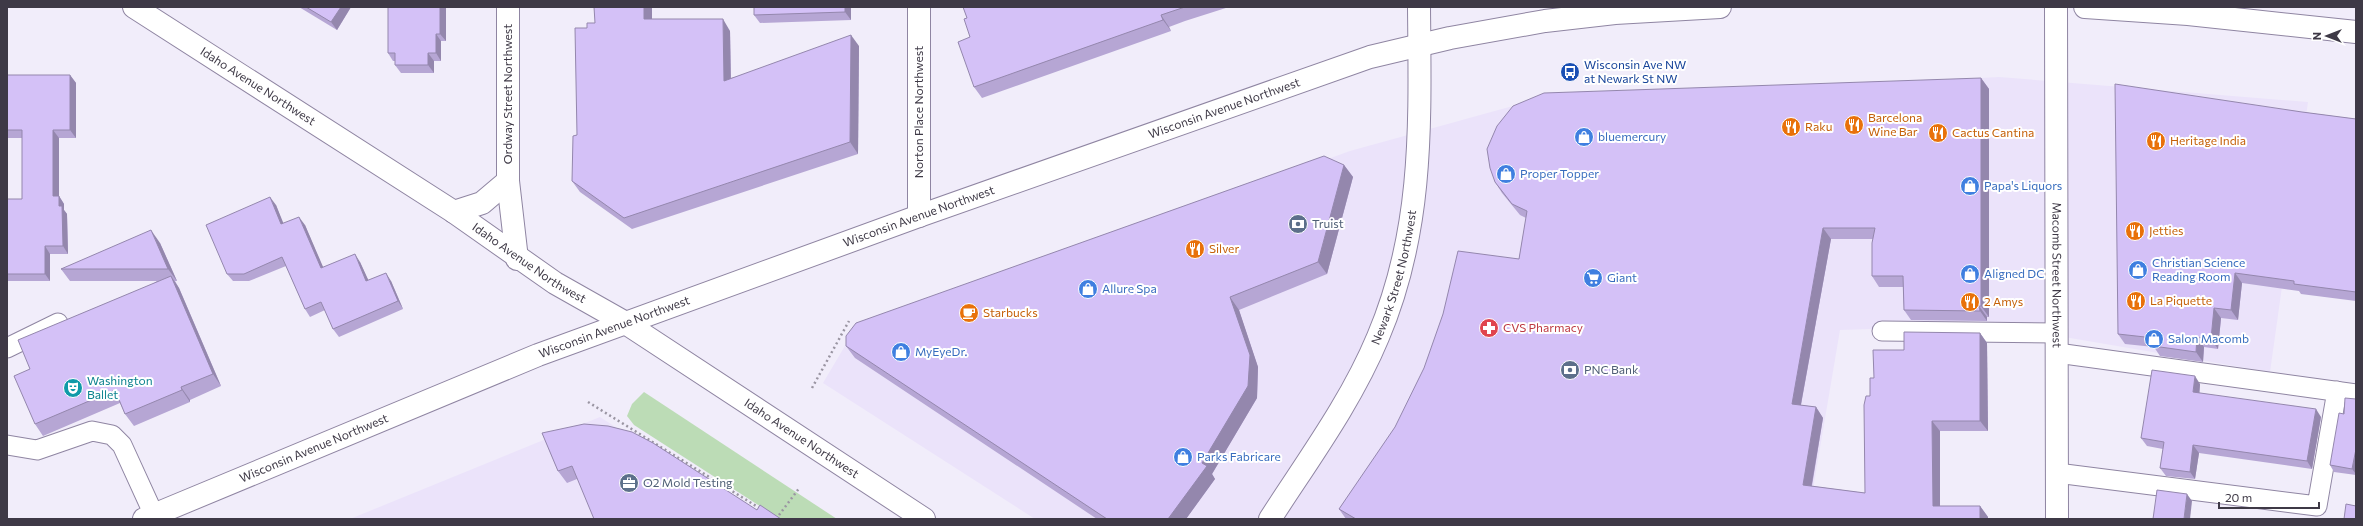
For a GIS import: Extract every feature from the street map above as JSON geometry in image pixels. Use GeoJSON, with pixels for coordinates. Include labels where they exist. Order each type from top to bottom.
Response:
{"type":"FeatureCollection","features":[{"type":"Feature","properties":{"kind":"street","name":"Idaho Avenue Northwest"},"geometry":{"type":"LineString","coordinates":[[134,7],[454,212],[517,259],[555,283],[624,322],[924,519]]}},
{"type":"Feature","properties":{"kind":"street","name":"Ordway Street Northwest"},"geometry":{"type":"LineString","coordinates":[[508,7],[508,181],[517,259]]}},
{"type":"Feature","properties":{"kind":"street","name":"Norton Place Northwest"},"geometry":{"type":"LineString","coordinates":[[919,7],[920,216]]}},
{"type":"Feature","properties":{"kind":"street","name":"Newark Street Northwest"},"geometry":{"type":"LineString","coordinates":[[1270,519],[1351,392],[1378,337],[1390,305],[1412,214],[1419,158],[1419,7]]}},
{"type":"Feature","properties":{"kind":"street","name":"Wisconsin Avenue Northwest"},"geometry":{"type":"LineString","coordinates":[[149,517],[538,355],[624,322],[1364,59],[1420,44],[1503,27],[1552,20],[1720,7]]}},
{"type":"Feature","properties":{"kind":"street","name":"Macomb Street Northwest"},"geometry":{"type":"LineString","coordinates":[[2056,7],[2058,343],[2057,519]]}},
{"type":"Feature","properties":{"kind":"street"},"geometry":{"type":"LineString","coordinates":[[2085,7],[2188,14],[2356,32]]}},
{"type":"Feature","properties":{"kind":"street","name":"Ordway Street Northwest"},"geometry":{"type":"LineString","coordinates":[[454,212],[482,203],[508,181]]}},
{"type":"Feature","properties":{"kind":"lane"},"geometry":{"type":"LineString","coordinates":[[7,348],[58,323]]}},
{"type":"Feature","properties":{"kind":"lane"},"geometry":{"type":"LineString","coordinates":[[1882,331],[2058,343],[2356,394]]}},
{"type":"Feature","properties":{"kind":"lane"},"geometry":{"type":"LineString","coordinates":[[2057,473],[2317,506],[2337,391]]}},
{"type":"Feature","properties":{"kind":"lane"},"geometry":{"type":"LineString","coordinates":[[7,445],[37,450],[92,431],[112,435],[122,446],[149,517]]}},
{"type":"Feature","properties":{"kind":"path"},"geometry":{"type":"LineString","coordinates":[[812,388],[849,321]]}},
{"type":"Feature","properties":{"kind":"path"},"geometry":{"type":"LineString","coordinates":[[588,402],[763,510]]}},
{"type":"Feature","properties":{"kind":"path"},"geometry":{"type":"LineString","coordinates":[[770,515],[776,519],[800,487]]}},
{"type":"Feature","properties":{"kind":"shaded area"},"geometry":{"type":"Polygon","coordinates":[[[1999,77],[2308,102],[2270,372],[1994,325],[1840,330],[1808,519],[1035,519],[823,383],[855,329],[1350,151],[1520,104],[1999,77]]]}},
{"type":"Feature","properties":{"kind":"shaded area"},"geometry":{"type":"Polygon","coordinates":[[[600,417],[758,519],[350,519],[600,417]]]}},
{"type":"Feature","properties":{"kind":"green space"},"geometry":{"type":"Polygon","coordinates":[[[644,392],[837,519],[780,519],[634,425],[627,416],[632,404],[644,392]]]}},
{"type":"Feature","properties":{"kind":"building"},"geometry":{"type":"Polygon","coordinates":[[[306,7],[341,7],[331,22],[306,7]]]}},
{"type":"Feature","properties":{"kind":"building"},"geometry":{"type":"Polygon","coordinates":[[[388,7],[440,7],[440,34],[436,34],[436,53],[428,53],[428,65],[395,65],[395,53],[388,53],[388,7]]]}},
{"type":"Feature","properties":{"kind":"building"},"geometry":{"type":"Polygon","coordinates":[[[594,7],[644,7],[644,19],[723,19],[724,81],[851,35],[850,142],[624,218],[572,181],[573,136],[577,135],[575,28],[587,28],[587,23],[595,23],[594,7]]]}},
{"type":"Feature","properties":{"kind":"building"},"geometry":{"type":"Polygon","coordinates":[[[754,7],[845,7],[845,12],[754,15],[754,7]]]}},
{"type":"Feature","properties":{"kind":"building"},"geometry":{"type":"Polygon","coordinates":[[[963,7],[1185,7],[1161,15],[1163,20],[974,87],[958,42],[970,37],[964,19],[967,18],[963,7]]]}},
{"type":"Feature","properties":{"kind":"building"},"geometry":{"type":"Polygon","coordinates":[[[7,75],[70,75],[70,130],[53,130],[53,196],[59,196],[59,206],[62,206],[63,246],[45,246],[45,274],[7,274],[7,199],[22,199],[22,130],[7,130],[7,75]]]}},
{"type":"Feature","properties":{"kind":"building"},"geometry":{"type":"Polygon","coordinates":[[[1981,78],[1980,311],[1904,310],[1903,276],[1872,276],[1872,243],[1875,228],[1823,228],[1792,404],[1816,407],[1803,485],[1865,493],[1864,405],[1866,396],[1870,396],[1870,378],[1874,378],[1873,350],[1904,350],[1904,332],[1980,333],[1980,421],[1932,421],[1933,506],[1980,506],[1980,519],[1356,519],[1339,509],[1395,427],[1424,368],[1443,314],[1458,251],[1519,259],[1527,211],[1512,204],[1495,182],[1490,168],[1487,149],[1497,126],[1513,106],[1544,93],[1981,78]]]}},
{"type":"Feature","properties":{"kind":"building"},"geometry":{"type":"Polygon","coordinates":[[[2115,84],[2356,119],[2356,292],[2294,284],[2294,281],[2235,273],[2231,310],[2214,308],[2211,339],[2197,337],[2196,352],[2153,346],[2154,338],[2118,334],[2115,84]]]}},
{"type":"Feature","properties":{"kind":"building"},"geometry":{"type":"Polygon","coordinates":[[[1324,156],[1344,165],[1318,262],[1230,297],[1250,355],[1248,386],[1202,463],[1207,466],[1168,519],[1107,519],[846,346],[846,336],[856,323],[1324,156]]]}},
{"type":"Feature","properties":{"kind":"building"},"geometry":{"type":"Polygon","coordinates":[[[270,197],[281,224],[299,217],[321,268],[355,254],[366,281],[386,273],[398,301],[333,329],[321,302],[305,309],[282,257],[244,274],[227,274],[206,225],[270,197]]]}},
{"type":"Feature","properties":{"kind":"building"},"geometry":{"type":"Polygon","coordinates":[[[151,230],[168,269],[61,269],[151,230]]]}},
{"type":"Feature","properties":{"kind":"building"},"geometry":{"type":"Polygon","coordinates":[[[171,276],[213,374],[181,387],[182,390],[125,414],[115,390],[35,424],[14,376],[30,369],[18,340],[171,276]]]}},
{"type":"Feature","properties":{"kind":"building"},"geometry":{"type":"Polygon","coordinates":[[[2152,370],[2195,376],[2193,392],[2316,409],[2307,461],[2193,445],[2190,472],[2160,468],[2164,442],[2141,438],[2152,370]]]}},
{"type":"Feature","properties":{"kind":"building"},"geometry":{"type":"Polygon","coordinates":[[[2345,398],[2356,399],[2356,449],[2352,469],[2330,465],[2339,413],[2344,414],[2345,398]]]}},
{"type":"Feature","properties":{"kind":"building"},"geometry":{"type":"Polygon","coordinates":[[[584,424],[608,426],[632,432],[653,443],[757,510],[760,505],[781,519],[594,519],[572,466],[558,471],[542,433],[584,424]]]}},
{"type":"Feature","properties":{"kind":"building"},"geometry":{"type":"Polygon","coordinates":[[[2157,490],[2187,494],[2184,519],[2153,519],[2157,490]]]}},
{"type":"Feature","properties":{"kind":"building"},"geometry":{"type":"Polygon","coordinates":[[[2346,504],[2356,506],[2356,519],[2344,519],[2346,504]]]}},
{"type":"Feature","properties":{"kind":"place","name":"Wisconsin Ave NW at Newark St NW"},"geometry":{"type":"Point","coordinates":[1570,72]}},
{"type":"Feature","properties":{"kind":"place","name":"Barcelona Wine Bar"},"geometry":{"type":"Point","coordinates":[1854,125]}},
{"type":"Feature","properties":{"kind":"place","name":"Raku"},"geometry":{"type":"Point","coordinates":[1791,127]}},
{"type":"Feature","properties":{"kind":"place","name":"Cactus Cantina"},"geometry":{"type":"Point","coordinates":[1938,133]}},
{"type":"Feature","properties":{"kind":"place","name":"bluemercury"},"geometry":{"type":"Point","coordinates":[1584,137]}},
{"type":"Feature","properties":{"kind":"place","name":"Heritage India"},"geometry":{"type":"Point","coordinates":[2156,141]}},
{"type":"Feature","properties":{"kind":"place","name":"Proper Topper"},"geometry":{"type":"Point","coordinates":[1506,174]}},
{"type":"Feature","properties":{"kind":"place","name":"Papa's Liquors"},"geometry":{"type":"Point","coordinates":[1970,186]}},
{"type":"Feature","properties":{"kind":"place","name":"Truist"},"geometry":{"type":"Point","coordinates":[1298,224]}},
{"type":"Feature","properties":{"kind":"place","name":"Jetties"},"geometry":{"type":"Point","coordinates":[2135,231]}},
{"type":"Feature","properties":{"kind":"place","name":"Silver"},"geometry":{"type":"Point","coordinates":[1195,249]}},
{"type":"Feature","properties":{"kind":"place","name":"Christian Science Reading Room"},"geometry":{"type":"Point","coordinates":[2138,270]}},
{"type":"Feature","properties":{"kind":"place","name":"Aligned DC"},"geometry":{"type":"Point","coordinates":[1970,274]}},
{"type":"Feature","properties":{"kind":"place","name":"Giant"},"geometry":{"type":"Point","coordinates":[1593,278]}},
{"type":"Feature","properties":{"kind":"place","name":"Allure Spa"},"geometry":{"type":"Point","coordinates":[1088,289]}},
{"type":"Feature","properties":{"kind":"place","name":"La Piquette"},"geometry":{"type":"Point","coordinates":[2136,301]}},
{"type":"Feature","properties":{"kind":"place","name":"2 Amys"},"geometry":{"type":"Point","coordinates":[1970,302]}},
{"type":"Feature","properties":{"kind":"place","name":"Starbucks"},"geometry":{"type":"Point","coordinates":[969,313]}},
{"type":"Feature","properties":{"kind":"place","name":"CVS Pharmacy"},"geometry":{"type":"Point","coordinates":[1489,328]}},
{"type":"Feature","properties":{"kind":"place","name":"Salon Macomb"},"geometry":{"type":"Point","coordinates":[2154,339]}},
{"type":"Feature","properties":{"kind":"place","name":"MyEyeDr."},"geometry":{"type":"Point","coordinates":[901,352]}},
{"type":"Feature","properties":{"kind":"place","name":"PNC Bank"},"geometry":{"type":"Point","coordinates":[1570,370]}},
{"type":"Feature","properties":{"kind":"place","name":"Washington Ballet"},"geometry":{"type":"Point","coordinates":[73,388]}},
{"type":"Feature","properties":{"kind":"place","name":"Parks Fabricare"},"geometry":{"type":"Point","coordinates":[1183,457]}},
{"type":"Feature","properties":{"kind":"place","name":"O2 Mold Testing"},"geometry":{"type":"Point","coordinates":[629,483]}}]}
